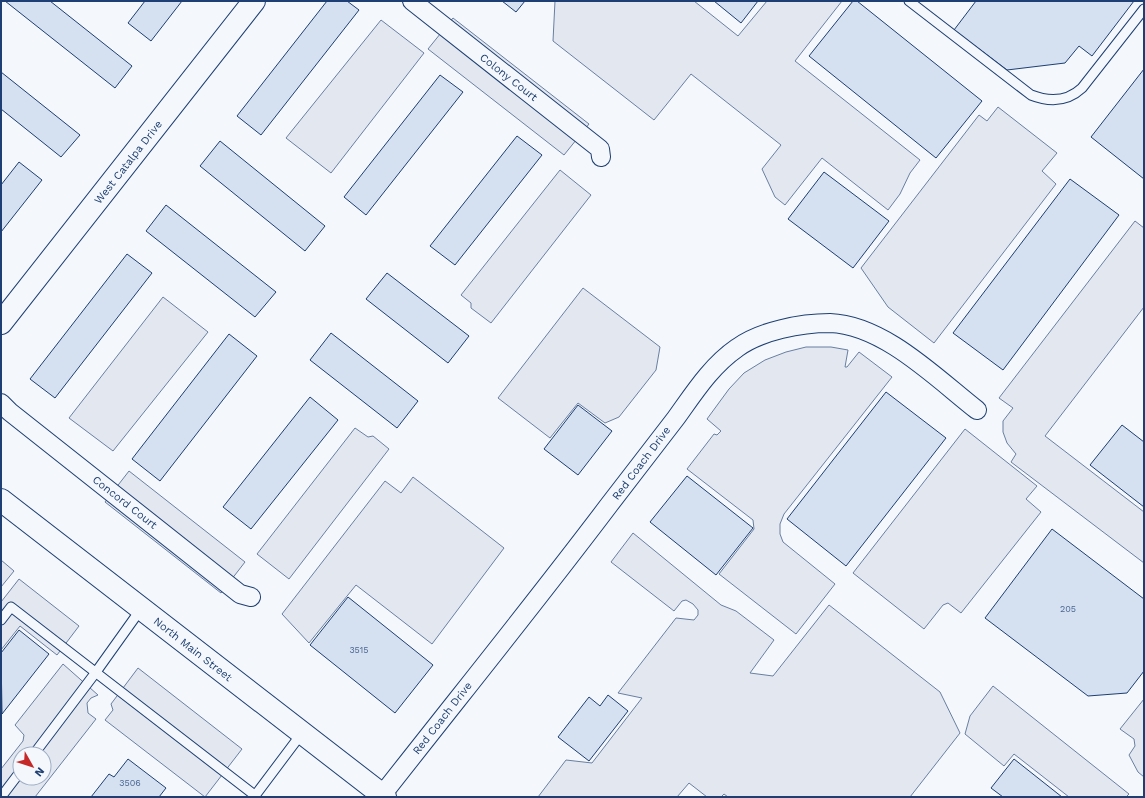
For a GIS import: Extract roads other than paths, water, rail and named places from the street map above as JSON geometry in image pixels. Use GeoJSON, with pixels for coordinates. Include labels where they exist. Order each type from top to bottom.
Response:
{"type":"FeatureCollection","features":[{"type":"Feature","properties":{"kind":"main road","name":"West Catalpa Drive"},"geometry":{"type":"LineString","coordinates":[[1,323],[254,1]]}},
{"type":"Feature","properties":{"kind":"main road","name":"North Main Street"},"geometry":{"type":"LineString","coordinates":[[1,500],[383,796]]}},
{"type":"Feature","properties":{"kind":"street","name":"Colony Court"},"geometry":{"type":"LineString","coordinates":[[412,1],[600,149],[602,156]]}},
{"type":"Feature","properties":{"kind":"street","name":"Red Coach Drive"},"geometry":{"type":"LineString","coordinates":[[383,796],[599,519],[714,367],[738,347],[764,335],[789,327],[832,323],[858,329],[884,339],[902,351],[977,410]]}},
{"type":"Feature","properties":{"kind":"street","name":"Concord Court"},"geometry":{"type":"LineString","coordinates":[[1,403],[16,417],[240,594],[251,597]]}},
{"type":"Feature","properties":{"kind":"lane"},"geometry":{"type":"LineString","coordinates":[[909,1],[1031,95],[1042,100],[1054,100],[1075,95],[1144,9]]}},
{"type":"Feature","properties":{"kind":"lane"},"geometry":{"type":"LineString","coordinates":[[1,620],[11,606],[255,796],[302,733]]}},
{"type":"Feature","properties":{"kind":"lane"},"geometry":{"type":"LineString","coordinates":[[40,746],[96,672],[141,608]]}},
{"type":"Feature","properties":{"kind":"lane"},"geometry":{"type":"LineString","coordinates":[[1,797],[12,783]]}}]}
